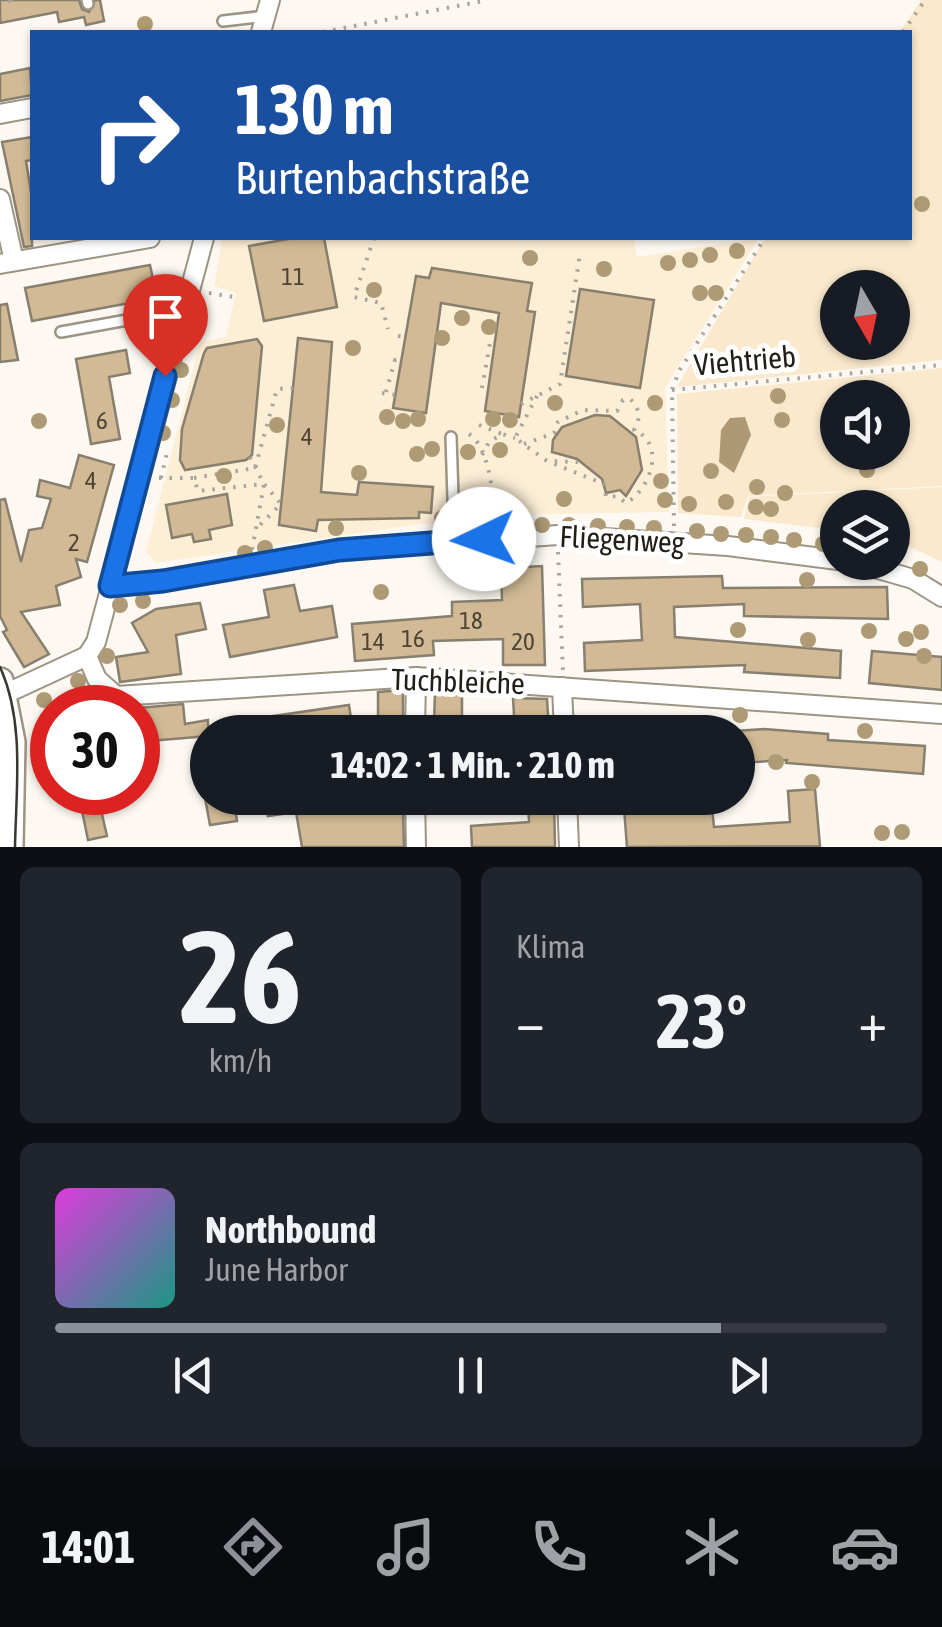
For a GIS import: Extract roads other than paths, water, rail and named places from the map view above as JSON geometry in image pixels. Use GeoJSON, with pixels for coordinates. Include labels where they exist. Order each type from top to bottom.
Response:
{"type":"FeatureCollection","features":[{"type":"Feature","properties":{"kind":"street"},"geometry":{"type":"LineString","coordinates":[[0,114],[30,108]]}},
{"type":"Feature","properties":{"kind":"street"},"geometry":{"type":"LineString","coordinates":[[0,199],[7,262],[138,240]]}},
{"type":"Feature","properties":{"kind":"street"},"geometry":{"type":"LineString","coordinates":[[10,847],[12,742],[2,687],[87,656],[96,642],[203,240]]}},
{"type":"Feature","properties":{"kind":"street","name":"Fliegenweg"},"geometry":{"type":"LineString","coordinates":[[110,586],[135,586],[339,550],[558,535],[674,541],[820,558]]}},
{"type":"Feature","properties":{"kind":"street"},"geometry":{"type":"LineString","coordinates":[[910,578],[942,597]]}},
{"type":"Feature","properties":{"kind":"street","name":"Tuchbleiche"},"geometry":{"type":"LineString","coordinates":[[87,656],[97,679],[116,696],[416,677],[942,714]]}},
{"type":"Feature","properties":{"kind":"street"},"geometry":{"type":"LineString","coordinates":[[415,715],[416,677]]}},
{"type":"Feature","properties":{"kind":"street"},"geometry":{"type":"LineString","coordinates":[[562,687],[563,715]]}},
{"type":"Feature","properties":{"kind":"street"},"geometry":{"type":"LineString","coordinates":[[415,815],[416,847]]}},
{"type":"Feature","properties":{"kind":"street"},"geometry":{"type":"LineString","coordinates":[[567,815],[568,847]]}},
{"type":"Feature","properties":{"kind":"lane"},"geometry":{"type":"LineString","coordinates":[[222,21],[266,16]]}},
{"type":"Feature","properties":{"kind":"lane"},"geometry":{"type":"LineString","coordinates":[[61,332],[182,310]]}},
{"type":"Feature","properties":{"kind":"lane"},"geometry":{"type":"LineString","coordinates":[[451,437],[454,528]]}},
{"type":"Feature","properties":{"kind":"tram line"},"geometry":{"type":"LineString","coordinates":[[0,667],[16,733],[15,847]]}}]}
